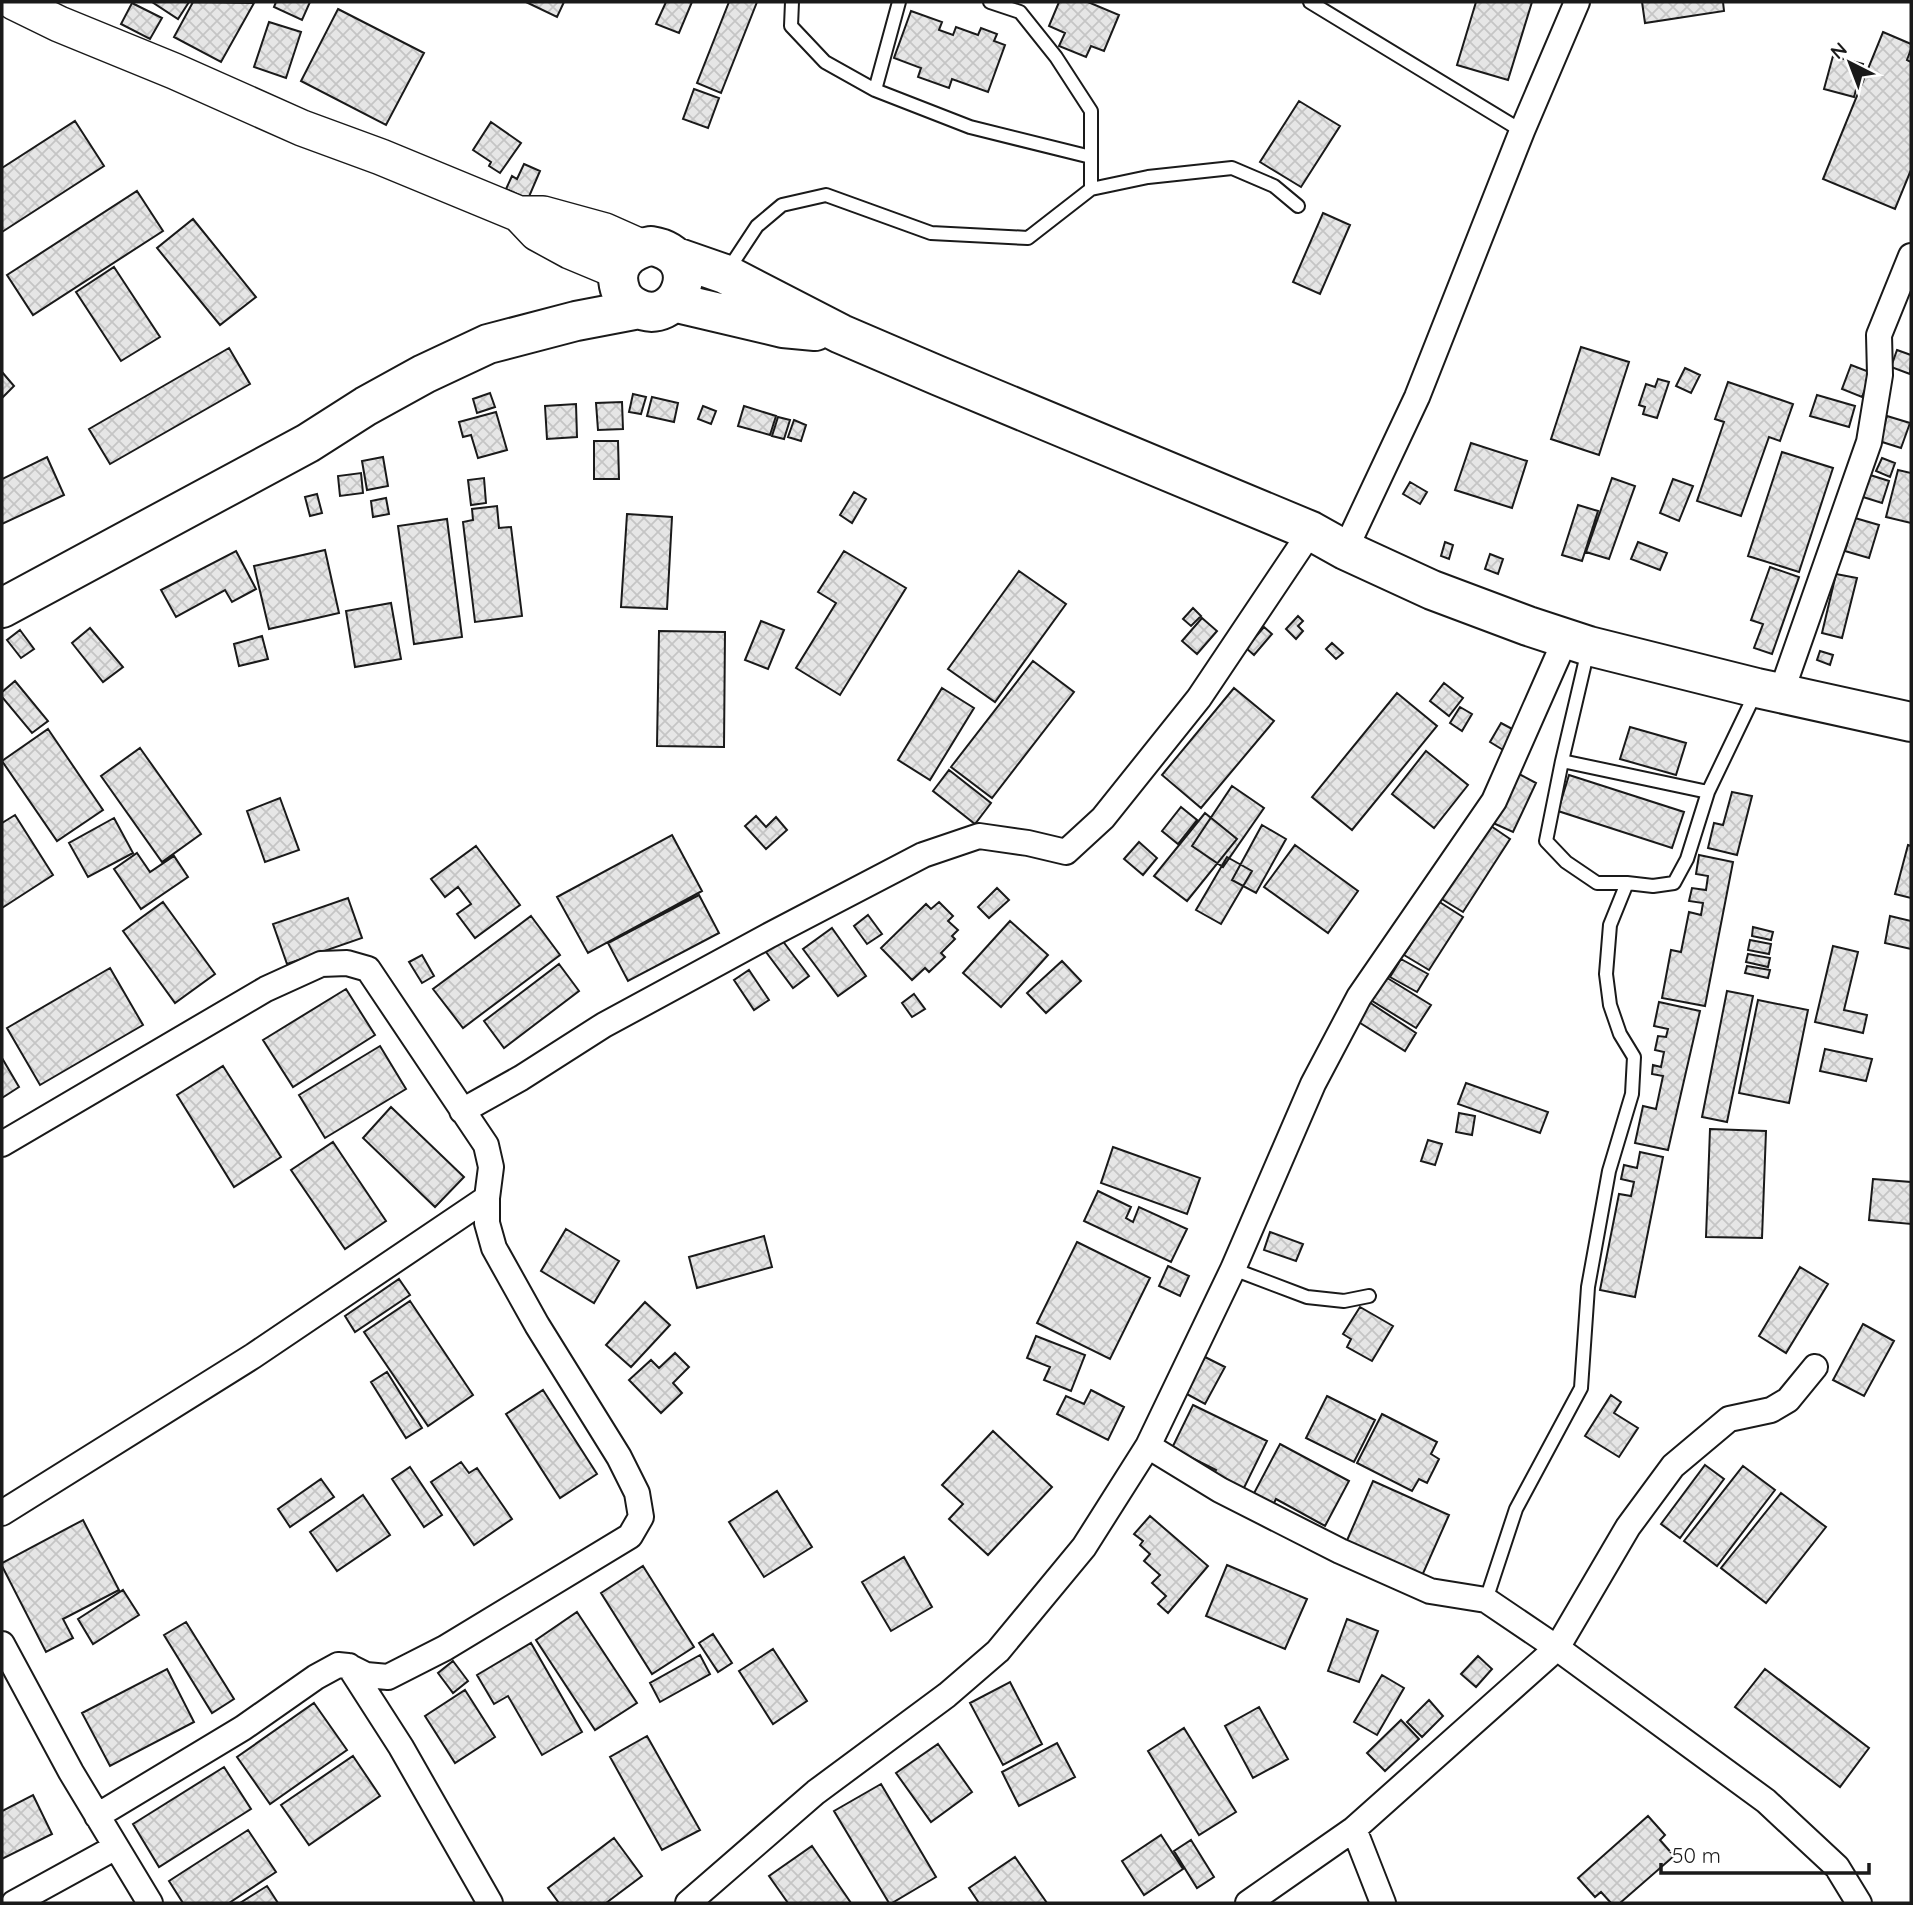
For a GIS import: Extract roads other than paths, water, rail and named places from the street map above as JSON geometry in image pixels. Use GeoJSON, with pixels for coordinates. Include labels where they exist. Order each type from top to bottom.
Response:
{"type":"FeatureCollection","features":[{"type":"Feature","properties":{"kind":"main road"},"geometry":{"type":"LineString","coordinates":[[2,608],[308,443],[366,406],[424,374],[488,344],[521,320],[559,301],[644,278],[725,274],[841,334],[1311,531],[1345,550],[1432,590],[1578,642],[1769,691],[1911,722]]}},
{"type":"Feature","properties":{"kind":"main road"},"geometry":{"type":"LineString","coordinates":[[644,278],[783,328],[841,334]]}},
{"type":"Feature","properties":{"kind":"street"},"geometry":{"type":"LineString","coordinates":[[14,2],[302,128],[381,157],[519,214],[543,214],[605,231],[644,278]]}},
{"type":"Feature","properties":{"kind":"street"},"geometry":{"type":"LineString","coordinates":[[1345,550],[1418,397],[1522,131],[1577,2]]}},
{"type":"Feature","properties":{"kind":"street"},"geometry":{"type":"LineString","coordinates":[[1769,691],[1869,442],[1880,375],[1879,335],[1911,256]]}},
{"type":"Feature","properties":{"kind":"street"},"geometry":{"type":"LineString","coordinates":[[463,1111],[604,1025],[923,855],[979,836],[1066,852],[1103,818],[1199,698],[1311,531]]}},
{"type":"Feature","properties":{"kind":"street"},"geometry":{"type":"LineString","coordinates":[[688,1903],[816,1793],[947,1695],[998,1651],[1084,1547],[1148,1446],[1233,1269],[1313,1084],[1359,997],[1494,801],[1578,642]]}},
{"type":"Feature","properties":{"kind":"street"},"geometry":{"type":"LineString","coordinates":[[2,1144],[266,989],[321,964],[347,963],[368,969],[486,1145],[491,1167],[486,1223],[494,1248],[537,1325],[619,1457],[637,1493],[641,1517],[630,1536],[457,1641],[388,1677],[366,1675],[348,1666],[338,1665],[316,1677],[243,1728],[97,1816]]}},
{"type":"Feature","properties":{"kind":"street"},"geometry":{"type":"LineString","coordinates":[[2,1513],[253,1356],[487,1198]]}},
{"type":"Feature","properties":{"kind":"street"},"geometry":{"type":"LineString","coordinates":[[1248,1903],[1354,1829],[1556,1648],[1628,1527],[1673,1466],[1728,1419],[1771,1410],[1788,1400],[1815,1367]]}},
{"type":"Feature","properties":{"kind":"street"},"geometry":{"type":"LineString","coordinates":[[1148,1446],[1220,1490],[1340,1551],[1430,1591],[1486,1600],[1766,1801],[1837,1867],[1859,1903]]}},
{"type":"Feature","properties":{"kind":"street"},"geometry":{"type":"LineString","coordinates":[[2,1644],[71,1772],[150,1903]]}},
{"type":"Feature","properties":{"kind":"street"},"geometry":{"type":"LineString","coordinates":[[348,1666],[401,1747],[490,1903]]}},
{"type":"Feature","properties":{"kind":"street"},"geometry":{"type":"LineString","coordinates":[[1354,1829],[1383,1903]]}},
{"type":"Feature","properties":{"kind":"street"},"geometry":{"type":"LineString","coordinates":[[14,1903],[116,1847]]}},
{"type":"Feature","properties":{"kind":"lane"},"geometry":{"type":"LineString","coordinates":[[792,2],[791,26],[825,62],[875,90],[970,127],[1091,157]]}},
{"type":"Feature","properties":{"kind":"lane"},"geometry":{"type":"LineString","coordinates":[[875,90],[899,2]]}},
{"type":"Feature","properties":{"kind":"lane"},"geometry":{"type":"LineString","coordinates":[[990,2],[1020,12],[1055,57],[1091,111],[1091,189]]}},
{"type":"Feature","properties":{"kind":"lane"},"geometry":{"type":"LineString","coordinates":[[1310,2],[1522,131]]}},
{"type":"Feature","properties":{"kind":"lane"},"geometry":{"type":"LineString","coordinates":[[725,274],[757,226],[782,205],[826,195],[930,233],[1028,238],[1091,189],[1147,177],[1232,168],[1274,186],[1298,206]]}},
{"type":"Feature","properties":{"kind":"lane"},"geometry":{"type":"LineString","coordinates":[[1578,642],[1562,761],[1546,841],[1566,862],[1597,883],[1653,886],[1674,883],[1687,859],[1707,792],[1769,691]]}},
{"type":"Feature","properties":{"kind":"lane"},"geometry":{"type":"LineString","coordinates":[[1562,761],[1707,792]]}},
{"type":"Feature","properties":{"kind":"lane"},"geometry":{"type":"LineString","coordinates":[[1486,1600],[1516,1508],[1581,1388],[1588,1287],[1609,1171],[1632,1094],[1634,1057],[1620,1034],[1609,1005],[1606,974],[1610,925],[1627,883]]}},
{"type":"Feature","properties":{"kind":"lane"},"geometry":{"type":"LineString","coordinates":[[1233,1269],[1307,1297],[1344,1301],[1368,1296]]}}]}
